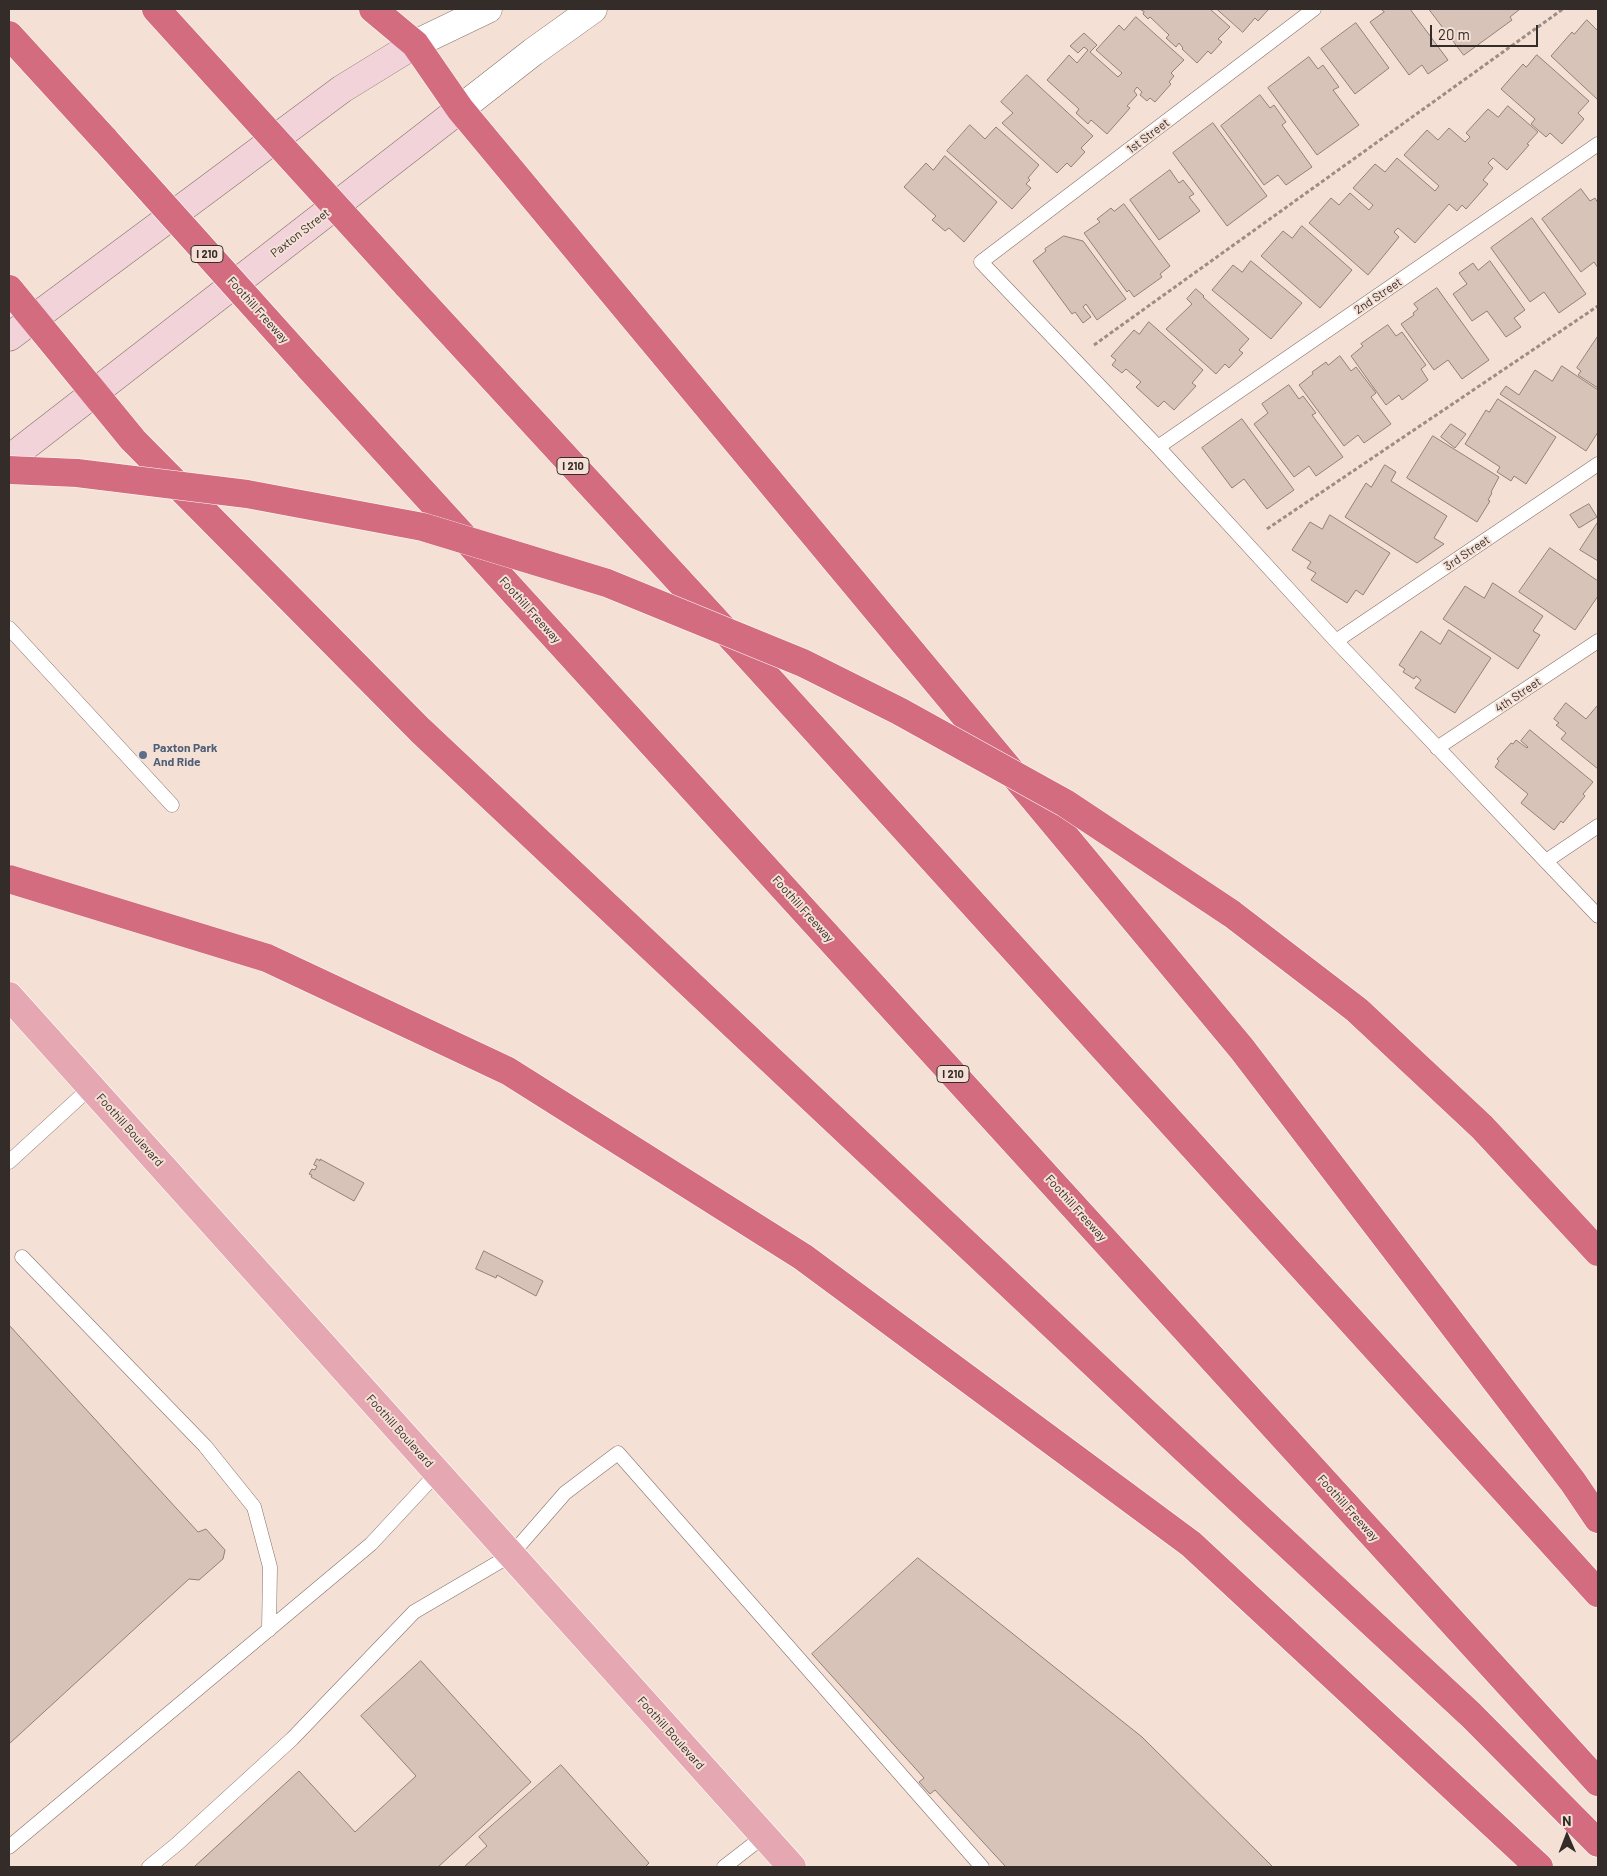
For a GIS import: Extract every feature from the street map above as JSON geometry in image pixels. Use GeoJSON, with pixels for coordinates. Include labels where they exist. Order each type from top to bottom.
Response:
{"type":"FeatureCollection","features":[{"type":"Feature","properties":{"kind":"highway","name":"I 210"},"geometry":{"type":"LineString","coordinates":[[156,9],[747,654],[1598,1593]]}},
{"type":"Feature","properties":{"kind":"highway"},"geometry":{"type":"LineString","coordinates":[[373,9],[415,44],[460,109],[1242,1049],[1573,1482],[1598,1519]]}},
{"type":"Feature","properties":{"kind":"highway","name":"Foothill Freeway"},"geometry":{"type":"LineString","coordinates":[[9,35],[308,366],[1598,1782]]}},
{"type":"Feature","properties":{"kind":"highway"},"geometry":{"type":"LineString","coordinates":[[9,289],[132,440],[420,730],[1147,1414],[1471,1715],[1598,1843]]}},
{"type":"Feature","properties":{"kind":"highway"},"geometry":{"type":"LineString","coordinates":[[9,470],[77,473],[247,494],[423,527],[607,584],[803,663],[899,712],[1065,804],[1232,914],[1357,1010],[1482,1127],[1598,1252]]}},
{"type":"Feature","properties":{"kind":"highway"},"geometry":{"type":"LineString","coordinates":[[9,879],[267,958],[508,1071],[803,1257],[1191,1544],[1539,1867]]}},
{"type":"Feature","properties":{"kind":"main road","name":"Foothill Boulevard"},"geometry":{"type":"LineString","coordinates":[[9,996],[792,1867]]}},
{"type":"Feature","properties":{"kind":"street"},"geometry":{"type":"LineString","coordinates":[[9,337],[342,88],[415,44],[488,9]]}},
{"type":"Feature","properties":{"kind":"street","name":"Paxton Street"},"geometry":{"type":"LineString","coordinates":[[9,459],[460,109],[593,9]]}},
{"type":"Feature","properties":{"kind":"lane","name":"1st Street"},"geometry":{"type":"LineString","coordinates":[[1073,360],[982,262],[1314,9]]}},
{"type":"Feature","properties":{"kind":"lane","name":"2nd Street"},"geometry":{"type":"LineString","coordinates":[[1158,447],[1598,144]]}},
{"type":"Feature","properties":{"kind":"lane"},"geometry":{"type":"LineString","coordinates":[[1073,360],[1158,447],[1336,641],[1598,916]]}},
{"type":"Feature","properties":{"kind":"lane","name":"3rd Street"},"geometry":{"type":"LineString","coordinates":[[1336,641],[1598,464]]}},
{"type":"Feature","properties":{"kind":"lane"},"geometry":{"type":"LineString","coordinates":[[9,628],[172,805]]}},
{"type":"Feature","properties":{"kind":"lane","name":"4th Street"},"geometry":{"type":"LineString","coordinates":[[1437,748],[1598,641]]}},
{"type":"Feature","properties":{"kind":"lane"},"geometry":{"type":"LineString","coordinates":[[1546,861],[1598,826]]}},
{"type":"Feature","properties":{"kind":"lane"},"geometry":{"type":"LineString","coordinates":[[9,1162],[91,1087]]}},
{"type":"Feature","properties":{"kind":"lane"},"geometry":{"type":"LineString","coordinates":[[22,1257],[205,1446],[254,1507],[270,1567],[269,1630]]}},
{"type":"Feature","properties":{"kind":"lane"},"geometry":{"type":"LineString","coordinates":[[149,1867],[177,1844],[292,1739],[414,1612],[511,1555],[565,1493],[618,1453],[982,1867]]}},
{"type":"Feature","properties":{"kind":"lane"},"geometry":{"type":"LineString","coordinates":[[9,1847],[371,1544],[437,1473]]}},
{"type":"Feature","properties":{"kind":"lane"},"geometry":{"type":"LineString","coordinates":[[724,1867],[764,1836]]}},
{"type":"Feature","properties":{"kind":"path"},"geometry":{"type":"LineString","coordinates":[[1073,360],[1562,9]]}},
{"type":"Feature","properties":{"kind":"path"},"geometry":{"type":"LineString","coordinates":[[1246,544],[1598,306]]}},
{"type":"Feature","properties":{"kind":"building"},"geometry":{"type":"Polygon","coordinates":[[[1140,9],[1210,9],[1230,27],[1218,39],[1222,42],[1211,54],[1208,51],[1197,63],[1182,49],[1179,43],[1176,47],[1166,38],[1169,35],[1150,17],[1148,19],[1140,9]]]}},
{"type":"Feature","properties":{"kind":"building"},"geometry":{"type":"Polygon","coordinates":[[[1217,9],[1268,10],[1258,21],[1255,18],[1243,32],[1217,9]]]}},
{"type":"Feature","properties":{"kind":"building"},"geometry":{"type":"Polygon","coordinates":[[[1381,9],[1410,9],[1448,60],[1428,74],[1422,65],[1409,75],[1370,22],[1384,12],[1381,9]]]}},
{"type":"Feature","properties":{"kind":"building"},"geometry":{"type":"Polygon","coordinates":[[[1429,9],[1520,9],[1510,17],[1512,20],[1464,55],[1429,9]]]}},
{"type":"Feature","properties":{"kind":"building"},"geometry":{"type":"Polygon","coordinates":[[[1136,17],[1184,60],[1171,73],[1174,76],[1169,82],[1171,84],[1155,102],[1150,98],[1147,101],[1140,95],[1142,92],[1137,87],[1134,91],[1137,95],[1127,106],[1130,108],[1107,134],[1091,120],[1088,124],[1076,113],[1079,109],[1047,80],[1069,55],[1077,63],[1088,50],[1084,47],[1078,53],[1070,46],[1084,33],[1097,45],[1090,52],[1118,77],[1122,73],[1096,50],[1119,25],[1124,30],[1136,17]]]}},
{"type":"Feature","properties":{"kind":"building"},"geometry":{"type":"Polygon","coordinates":[[[1587,20],[1598,31],[1598,100],[1551,56],[1572,32],[1574,34],[1587,20]]]}},
{"type":"Feature","properties":{"kind":"building"},"geometry":{"type":"Polygon","coordinates":[[[1356,23],[1389,68],[1355,94],[1321,49],[1356,23]]]}},
{"type":"Feature","properties":{"kind":"building"},"geometry":{"type":"Polygon","coordinates":[[[1537,55],[1589,101],[1578,113],[1584,119],[1562,144],[1550,133],[1546,137],[1531,124],[1535,119],[1501,89],[1523,64],[1526,67],[1537,55]]]}},
{"type":"Feature","properties":{"kind":"building"},"geometry":{"type":"Polygon","coordinates":[[[1309,57],[1318,69],[1323,65],[1339,87],[1333,90],[1359,125],[1317,155],[1268,88],[1309,57]]]}},
{"type":"Feature","properties":{"kind":"building"},"geometry":{"type":"Polygon","coordinates":[[[1027,75],[1093,136],[1081,148],[1085,152],[1071,167],[1067,163],[1057,173],[1002,123],[1013,113],[1001,102],[1027,75]]]}},
{"type":"Feature","properties":{"kind":"building"},"geometry":{"type":"Polygon","coordinates":[[[1260,95],[1270,108],[1274,105],[1286,122],[1282,125],[1312,167],[1286,185],[1278,175],[1264,185],[1221,126],[1260,95]]]}},
{"type":"Feature","properties":{"kind":"building"},"geometry":{"type":"Polygon","coordinates":[[[1508,106],[1538,132],[1527,144],[1529,145],[1507,170],[1493,158],[1488,163],[1493,168],[1483,180],[1488,184],[1466,209],[1462,205],[1457,211],[1449,204],[1415,243],[1398,228],[1394,232],[1399,237],[1368,275],[1309,223],[1331,198],[1339,205],[1350,193],[1369,210],[1373,205],[1353,188],[1375,164],[1385,172],[1397,158],[1435,191],[1439,186],[1404,155],[1427,130],[1438,140],[1449,128],[1465,142],[1470,137],[1466,133],[1488,109],[1498,117],[1508,106]]]}},
{"type":"Feature","properties":{"kind":"building"},"geometry":{"type":"Polygon","coordinates":[[[1213,123],[1267,196],[1227,226],[1173,153],[1213,123]]]}},
{"type":"Feature","properties":{"kind":"building"},"geometry":{"type":"Polygon","coordinates":[[[970,125],[985,139],[996,127],[1039,165],[1028,178],[1030,180],[1026,184],[1031,188],[1012,209],[947,151],[970,125]]]}},
{"type":"Feature","properties":{"kind":"building"},"geometry":{"type":"Polygon","coordinates":[[[945,156],[997,202],[964,242],[949,228],[945,231],[932,220],[936,216],[904,187],[926,163],[933,170],[945,156]]]}},
{"type":"Feature","properties":{"kind":"building"},"geometry":{"type":"Polygon","coordinates":[[[1170,170],[1179,183],[1183,180],[1194,194],[1189,197],[1200,211],[1159,240],[1130,200],[1170,170]]]}},
{"type":"Feature","properties":{"kind":"building"},"geometry":{"type":"Polygon","coordinates":[[[1581,189],[1590,201],[1595,198],[1598,203],[1598,268],[1594,262],[1581,272],[1542,219],[1581,189]]]}},
{"type":"Feature","properties":{"kind":"building"},"geometry":{"type":"Polygon","coordinates":[[[1124,204],[1170,266],[1160,274],[1162,277],[1134,297],[1129,290],[1127,292],[1084,233],[1100,222],[1097,219],[1111,208],[1114,211],[1124,204]]]}},
{"type":"Feature","properties":{"kind":"building"},"geometry":{"type":"Polygon","coordinates":[[[1532,218],[1586,294],[1559,313],[1544,292],[1530,302],[1491,248],[1532,218]]]}},
{"type":"Feature","properties":{"kind":"building"},"geometry":{"type":"Polygon","coordinates":[[[1302,226],[1352,270],[1320,308],[1261,256],[1283,231],[1292,238],[1302,226]]]}},
{"type":"Feature","properties":{"kind":"building"},"geometry":{"type":"Polygon","coordinates":[[[1064,236],[1083,241],[1126,299],[1097,320],[1086,304],[1083,307],[1091,317],[1083,323],[1075,312],[1072,314],[1033,261],[1046,251],[1045,249],[1064,236]]]}},
{"type":"Feature","properties":{"kind":"building"},"geometry":{"type":"Polygon","coordinates":[[[1251,261],[1302,303],[1271,339],[1212,290],[1233,265],[1242,272],[1251,261]]]}},
{"type":"Feature","properties":{"kind":"building"},"geometry":{"type":"Polygon","coordinates":[[[1490,261],[1525,310],[1514,318],[1521,327],[1506,337],[1487,311],[1472,321],[1453,294],[1467,284],[1459,273],[1473,263],[1478,270],[1490,261]]]}},
{"type":"Feature","properties":{"kind":"building"},"geometry":{"type":"Polygon","coordinates":[[[1437,288],[1489,360],[1462,379],[1448,360],[1434,370],[1401,324],[1414,315],[1413,313],[1418,309],[1414,304],[1437,288]]]}},
{"type":"Feature","properties":{"kind":"building"},"geometry":{"type":"Polygon","coordinates":[[[1196,289],[1249,339],[1239,350],[1243,353],[1229,368],[1225,364],[1216,374],[1166,329],[1192,304],[1187,299],[1196,289]]]}},
{"type":"Feature","properties":{"kind":"building"},"geometry":{"type":"Polygon","coordinates":[[[1149,322],[1203,370],[1192,383],[1196,386],[1174,410],[1164,401],[1158,407],[1136,387],[1141,382],[1126,369],[1122,373],[1112,365],[1116,360],[1111,356],[1134,330],[1139,334],[1149,322]]]}},
{"type":"Feature","properties":{"kind":"building"},"geometry":{"type":"Polygon","coordinates":[[[1388,325],[1396,336],[1402,332],[1426,365],[1421,369],[1428,380],[1402,400],[1399,395],[1386,405],[1351,356],[1363,346],[1361,344],[1388,325]]]}},
{"type":"Feature","properties":{"kind":"building"},"geometry":{"type":"Polygon","coordinates":[[[1598,336],[1598,388],[1578,375],[1581,371],[1577,368],[1598,336]]]}},
{"type":"Feature","properties":{"kind":"building"},"geometry":{"type":"Polygon","coordinates":[[[1340,356],[1351,371],[1356,367],[1376,393],[1371,397],[1391,424],[1364,443],[1358,435],[1344,446],[1299,385],[1326,362],[1328,365],[1340,356]]]}},
{"type":"Feature","properties":{"kind":"building"},"geometry":{"type":"Polygon","coordinates":[[[1562,366],[1598,390],[1598,432],[1586,451],[1500,394],[1506,386],[1519,395],[1535,370],[1552,381],[1562,366]]]}},
{"type":"Feature","properties":{"kind":"building"},"geometry":{"type":"Polygon","coordinates":[[[1289,385],[1299,399],[1303,396],[1316,413],[1312,415],[1343,457],[1316,476],[1309,466],[1294,477],[1254,424],[1268,413],[1262,404],[1289,385]]]}},
{"type":"Feature","properties":{"kind":"building"},"geometry":{"type":"Polygon","coordinates":[[[1498,399],[1556,437],[1526,484],[1514,476],[1511,481],[1497,472],[1500,467],[1465,444],[1486,410],[1489,412],[1498,399]]]}},
{"type":"Feature","properties":{"kind":"building"},"geometry":{"type":"Polygon","coordinates":[[[1242,419],[1294,490],[1267,509],[1244,479],[1232,488],[1202,448],[1242,419]]]}},
{"type":"Feature","properties":{"kind":"building"},"geometry":{"type":"Polygon","coordinates":[[[1451,424],[1466,434],[1455,448],[1441,437],[1451,424]]]}},
{"type":"Feature","properties":{"kind":"building"},"geometry":{"type":"Polygon","coordinates":[[[1433,436],[1499,477],[1488,500],[1490,501],[1477,522],[1407,478],[1433,436]]]}},
{"type":"Feature","properties":{"kind":"building"},"geometry":{"type":"Polygon","coordinates":[[[1385,465],[1396,472],[1391,481],[1447,516],[1434,538],[1444,544],[1417,563],[1345,517],[1366,483],[1371,487],[1385,465]]]}},
{"type":"Feature","properties":{"kind":"building"},"geometry":{"type":"Polygon","coordinates":[[[1589,504],[1597,517],[1579,528],[1570,515],[1589,504]]]}},
{"type":"Feature","properties":{"kind":"building"},"geometry":{"type":"Polygon","coordinates":[[[1330,515],[1390,553],[1363,595],[1356,590],[1347,603],[1311,580],[1316,573],[1307,568],[1311,562],[1292,550],[1310,522],[1322,529],[1330,515]]]}},
{"type":"Feature","properties":{"kind":"building"},"geometry":{"type":"Polygon","coordinates":[[[1598,522],[1598,561],[1580,550],[1598,522]]]}},
{"type":"Feature","properties":{"kind":"building"},"geometry":{"type":"Polygon","coordinates":[[[1550,548],[1598,581],[1598,596],[1575,630],[1519,592],[1550,548]]]}},
{"type":"Feature","properties":{"kind":"building"},"geometry":{"type":"Polygon","coordinates":[[[1493,583],[1543,616],[1533,631],[1540,635],[1518,669],[1443,619],[1465,586],[1484,598],[1493,583]]]}},
{"type":"Feature","properties":{"kind":"building"},"geometry":{"type":"Polygon","coordinates":[[[1449,630],[1491,658],[1455,713],[1415,688],[1421,680],[1416,676],[1414,679],[1403,672],[1405,669],[1399,665],[1421,631],[1440,644],[1449,630]]]}},
{"type":"Feature","properties":{"kind":"building"},"geometry":{"type":"Polygon","coordinates":[[[1566,703],[1586,719],[1597,706],[1598,708],[1598,769],[1561,739],[1566,733],[1556,725],[1559,723],[1554,719],[1566,703]]]}},
{"type":"Feature","properties":{"kind":"building"},"geometry":{"type":"Polygon","coordinates":[[[1530,730],[1593,782],[1583,794],[1585,796],[1563,823],[1561,821],[1554,830],[1521,803],[1528,794],[1495,767],[1499,761],[1497,759],[1511,743],[1513,744],[1516,740],[1528,747],[1521,741],[1530,730]]]}},
{"type":"Feature","properties":{"kind":"building"},"geometry":{"type":"Polygon","coordinates":[[[317,1159],[364,1183],[354,1201],[311,1177],[312,1175],[309,1174],[312,1169],[315,1170],[317,1166],[314,1165],[317,1159]]]}},
{"type":"Feature","properties":{"kind":"building"},"geometry":{"type":"Polygon","coordinates":[[[484,1251],[543,1281],[536,1296],[497,1275],[496,1278],[476,1269],[484,1251]]]}},
{"type":"Feature","properties":{"kind":"building"},"geometry":{"type":"Polygon","coordinates":[[[9,1325],[198,1532],[206,1529],[225,1550],[223,1559],[199,1580],[189,1579],[9,1744],[9,1325]]]}},
{"type":"Feature","properties":{"kind":"building"},"geometry":{"type":"Polygon","coordinates":[[[918,1558],[1142,1737],[1273,1867],[1006,1867],[935,1790],[930,1794],[919,1782],[924,1778],[812,1654],[918,1558]]]}},
{"type":"Feature","properties":{"kind":"building"},"geometry":{"type":"Polygon","coordinates":[[[421,1661],[531,1782],[438,1867],[194,1867],[299,1771],[355,1832],[416,1776],[361,1716],[421,1661]]]}},
{"type":"Feature","properties":{"kind":"building"},"geometry":{"type":"Polygon","coordinates":[[[561,1765],[649,1863],[645,1867],[464,1867],[487,1846],[479,1837],[561,1765]]]}},
{"type":"Feature","properties":{"kind":"place","name":"Paxton Park And Ride"},"geometry":{"type":"Point","coordinates":[143,755]}}]}
